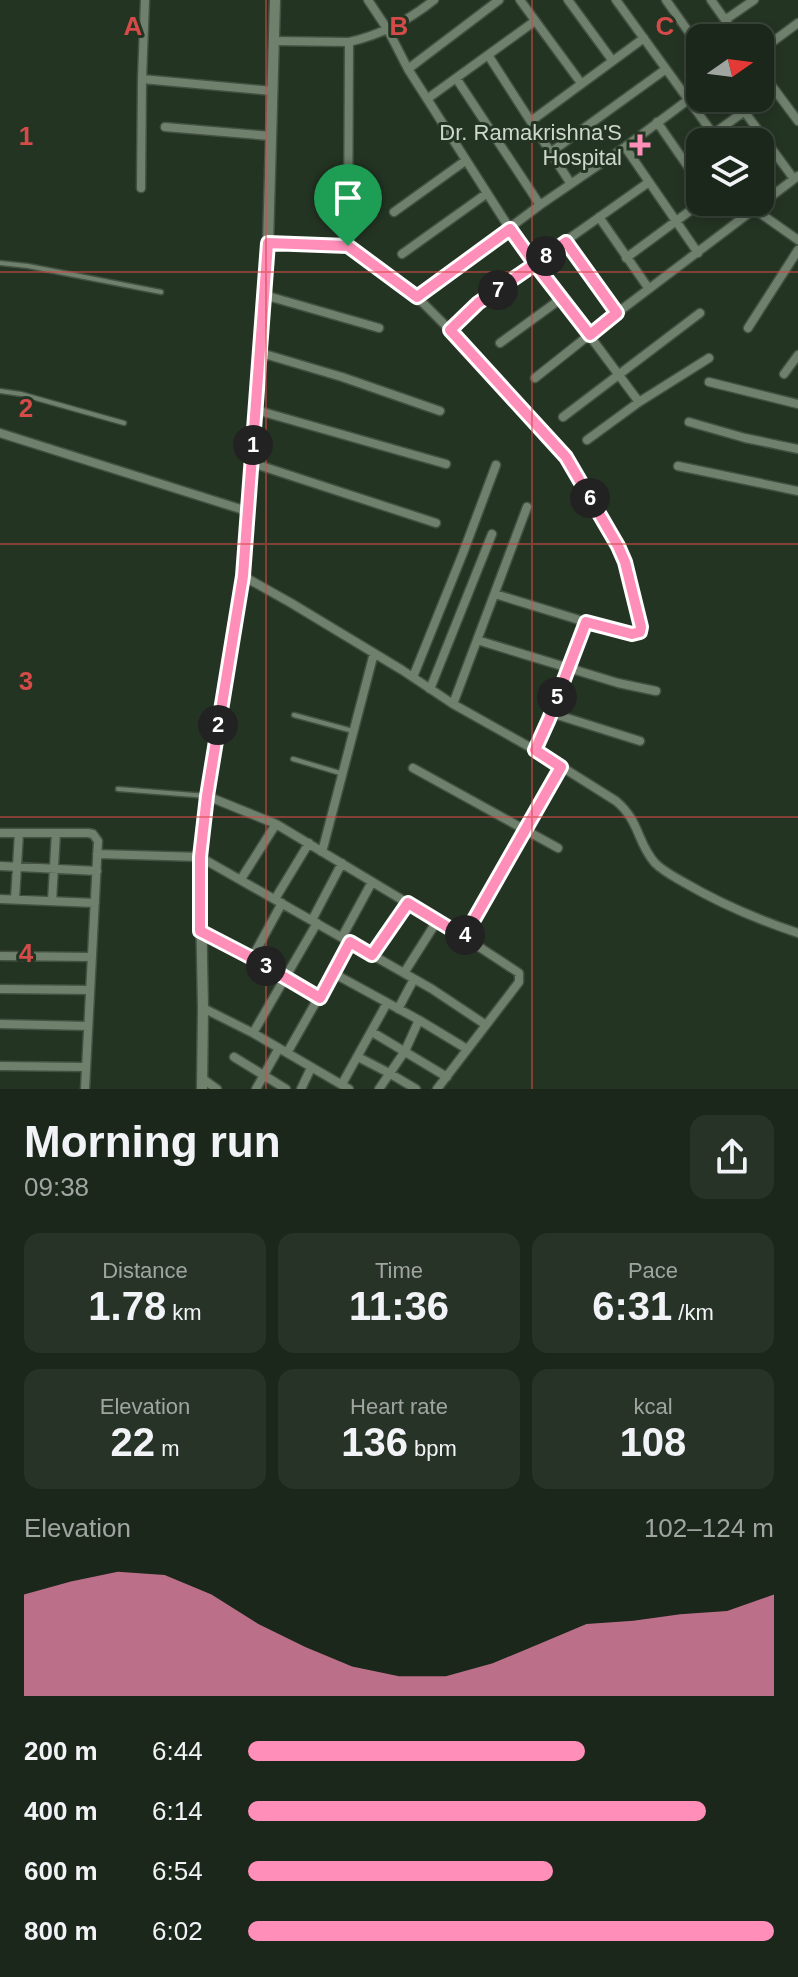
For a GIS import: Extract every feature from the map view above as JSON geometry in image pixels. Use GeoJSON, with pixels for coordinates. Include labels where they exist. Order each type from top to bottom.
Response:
{"type":"FeatureCollection","features":[{"type":"Feature","properties":{"kind":"street"},"geometry":{"type":"LineString","coordinates":[[141,188],[145,0]]}},
{"type":"Feature","properties":{"kind":"street"},"geometry":{"type":"LineString","coordinates":[[217,1089],[202,1084],[200,857],[243,576],[268,243],[275,0]]}},
{"type":"Feature","properties":{"kind":"street"},"geometry":{"type":"LineString","coordinates":[[368,0],[486,194],[639,402]]}},
{"type":"Feature","properties":{"kind":"street"},"geometry":{"type":"LineString","coordinates":[[408,69],[499,0]]}},
{"type":"Feature","properties":{"kind":"street"},"geometry":{"type":"LineString","coordinates":[[520,0],[581,83]]}},
{"type":"Feature","properties":{"kind":"street"},"geometry":{"type":"LineString","coordinates":[[568,0],[612,60]]}},
{"type":"Feature","properties":{"kind":"street"},"geometry":{"type":"LineString","coordinates":[[616,0],[686,97]]}},
{"type":"Feature","properties":{"kind":"street"},"geometry":{"type":"LineString","coordinates":[[666,0],[686,28]]}},
{"type":"Feature","properties":{"kind":"street"},"geometry":{"type":"LineString","coordinates":[[711,0],[728,24]]}},
{"type":"Feature","properties":{"kind":"street"},"geometry":{"type":"LineString","coordinates":[[725,20],[754,0]]}},
{"type":"Feature","properties":{"kind":"street"},"geometry":{"type":"LineString","coordinates":[[273,41],[349,42],[388,30],[430,1]]}},
{"type":"Feature","properties":{"kind":"street"},"geometry":{"type":"LineString","coordinates":[[427,99],[535,21]]}},
{"type":"Feature","properties":{"kind":"street"},"geometry":{"type":"LineString","coordinates":[[774,41],[798,23]]}},
{"type":"Feature","properties":{"kind":"street"},"geometry":{"type":"LineString","coordinates":[[531,121],[644,38]]}},
{"type":"Feature","properties":{"kind":"street"},"geometry":{"type":"LineString","coordinates":[[348,246],[349,42]]}},
{"type":"Feature","properties":{"kind":"street"},"geometry":{"type":"LineString","coordinates":[[488,55],[571,184]]}},
{"type":"Feature","properties":{"kind":"street"},"geometry":{"type":"LineString","coordinates":[[551,152],[666,69]]}},
{"type":"Feature","properties":{"kind":"street"},"geometry":{"type":"LineString","coordinates":[[456,78],[540,205]]}},
{"type":"Feature","properties":{"kind":"street"},"geometry":{"type":"LineString","coordinates":[[142,79],[272,91]]}},
{"type":"Feature","properties":{"kind":"street"},"geometry":{"type":"LineString","coordinates":[[774,90],[798,121]]}},
{"type":"Feature","properties":{"kind":"street"},"geometry":{"type":"LineString","coordinates":[[417,297],[686,101]]}},
{"type":"Feature","properties":{"kind":"street"},"geometry":{"type":"LineString","coordinates":[[721,128],[743,112]]}},
{"type":"Feature","properties":{"kind":"street"},"geometry":{"type":"LineString","coordinates":[[745,112],[796,178],[774,192]]}},
{"type":"Feature","properties":{"kind":"street"},"geometry":{"type":"LineString","coordinates":[[657,122],[686,164]]}},
{"type":"Feature","properties":{"kind":"street"},"geometry":{"type":"LineString","coordinates":[[165,127],[270,136]]}},
{"type":"Feature","properties":{"kind":"street"},"geometry":{"type":"LineString","coordinates":[[625,147],[698,253]]}},
{"type":"Feature","properties":{"kind":"street"},"geometry":{"type":"LineString","coordinates":[[394,212],[465,161]]}},
{"type":"Feature","properties":{"kind":"street"},"geometry":{"type":"LineString","coordinates":[[450,330],[478,303],[649,182]]}},
{"type":"Feature","properties":{"kind":"street"},"geometry":{"type":"LineString","coordinates":[[402,254],[486,194]]}},
{"type":"Feature","properties":{"kind":"street"},"geometry":{"type":"LineString","coordinates":[[626,258],[686,214]]}},
{"type":"Feature","properties":{"kind":"street"},"geometry":{"type":"LineString","coordinates":[[535,378],[745,216]]}},
{"type":"Feature","properties":{"kind":"street"},"geometry":{"type":"LineString","coordinates":[[764,216],[798,240]]}},
{"type":"Feature","properties":{"kind":"street"},"geometry":{"type":"LineString","coordinates":[[599,217],[649,289]]}},
{"type":"Feature","properties":{"kind":"street"},"geometry":{"type":"LineString","coordinates":[[566,242],[617,313]]}},
{"type":"Feature","properties":{"kind":"street"},"geometry":{"type":"LineString","coordinates":[[268,243],[348,246],[417,297],[450,330],[566,457],[618,546],[628,575],[640,632],[632,634],[586,622],[495,594]]}},
{"type":"Feature","properties":{"kind":"street"},"geometry":{"type":"LineString","coordinates":[[748,328],[798,250]]}},
{"type":"Feature","properties":{"kind":"street"},"geometry":{"type":"LineString","coordinates":[[264,295],[379,328]]}},
{"type":"Feature","properties":{"kind":"street"},"geometry":{"type":"LineString","coordinates":[[500,343],[562,298]]}},
{"type":"Feature","properties":{"kind":"street"},"geometry":{"type":"LineString","coordinates":[[563,417],[700,313]]}},
{"type":"Feature","properties":{"kind":"street"},"geometry":{"type":"LineString","coordinates":[[261,353],[440,411]]}},
{"type":"Feature","properties":{"kind":"street"},"geometry":{"type":"LineString","coordinates":[[784,374],[798,355]]}},
{"type":"Feature","properties":{"kind":"street"},"geometry":{"type":"LineString","coordinates":[[587,440],[639,402],[709,358]]}},
{"type":"Feature","properties":{"kind":"street"},"geometry":{"type":"LineString","coordinates":[[709,382],[798,404]]}},
{"type":"Feature","properties":{"kind":"street"},"geometry":{"type":"LineString","coordinates":[[256,410],[446,464]]}},
{"type":"Feature","properties":{"kind":"street"},"geometry":{"type":"LineString","coordinates":[[689,422],[798,449]]}},
{"type":"Feature","properties":{"kind":"street"},"geometry":{"type":"LineString","coordinates":[[0,433],[247,511]]}},
{"type":"Feature","properties":{"kind":"street"},"geometry":{"type":"LineString","coordinates":[[252,463],[436,523]]}},
{"type":"Feature","properties":{"kind":"street"},"geometry":{"type":"LineString","coordinates":[[413,677],[496,465]]}},
{"type":"Feature","properties":{"kind":"street"},"geometry":{"type":"LineString","coordinates":[[678,466],[798,491]]}},
{"type":"Feature","properties":{"kind":"street"},"geometry":{"type":"LineString","coordinates":[[453,704],[527,507]]}},
{"type":"Feature","properties":{"kind":"street"},"geometry":{"type":"LineString","coordinates":[[430,689],[492,534]]}},
{"type":"Feature","properties":{"kind":"street"},"geometry":{"type":"LineString","coordinates":[[243,576],[616,801],[627,810],[646,849],[664,871],[706,896],[798,933]]}},
{"type":"Feature","properties":{"kind":"street"},"geometry":{"type":"LineString","coordinates":[[535,750],[586,622]]}},
{"type":"Feature","properties":{"kind":"street"},"geometry":{"type":"LineString","coordinates":[[477,640],[618,683],[656,691]]}},
{"type":"Feature","properties":{"kind":"street"},"geometry":{"type":"LineString","coordinates":[[322,852],[374,653]]}},
{"type":"Feature","properties":{"kind":"street"},"geometry":{"type":"LineString","coordinates":[[551,713],[640,741]]}},
{"type":"Feature","properties":{"kind":"street"},"geometry":{"type":"LineString","coordinates":[[464,937],[561,767]]}},
{"type":"Feature","properties":{"kind":"street"},"geometry":{"type":"LineString","coordinates":[[413,768],[558,848]]}},
{"type":"Feature","properties":{"kind":"street"},"geometry":{"type":"LineString","coordinates":[[207,796],[276,824],[519,973],[519,982],[437,1089]]}},
{"type":"Feature","properties":{"kind":"street"},"geometry":{"type":"LineString","coordinates":[[241,879],[276,824]]}},
{"type":"Feature","properties":{"kind":"street"},"geometry":{"type":"LineString","coordinates":[[0,833],[93,834],[98,841],[85,1089]]}},
{"type":"Feature","properties":{"kind":"street"},"geometry":{"type":"LineString","coordinates":[[15,899],[19,833]]}},
{"type":"Feature","properties":{"kind":"street"},"geometry":{"type":"LineString","coordinates":[[52,901],[56,833]]}},
{"type":"Feature","properties":{"kind":"street"},"geometry":{"type":"LineString","coordinates":[[252,958],[309,843]]}},
{"type":"Feature","properties":{"kind":"street"},"geometry":{"type":"LineString","coordinates":[[97,854],[200,857],[404,973],[486,1025]]}},
{"type":"Feature","properties":{"kind":"street"},"geometry":{"type":"LineString","coordinates":[[253,1033],[287,978],[342,863]]}},
{"type":"Feature","properties":{"kind":"street"},"geometry":{"type":"LineString","coordinates":[[0,866],[97,871]]}},
{"type":"Feature","properties":{"kind":"street"},"geometry":{"type":"LineString","coordinates":[[256,1089],[320,998],[372,882]]}},
{"type":"Feature","properties":{"kind":"street"},"geometry":{"type":"LineString","coordinates":[[0,899],[95,903]]}},
{"type":"Feature","properties":{"kind":"street"},"geometry":{"type":"LineString","coordinates":[[372,955],[408,903]]}},
{"type":"Feature","properties":{"kind":"street"},"geometry":{"type":"LineString","coordinates":[[404,973],[437,921]]}},
{"type":"Feature","properties":{"kind":"street"},"geometry":{"type":"LineString","coordinates":[[200,931],[320,998]]}},
{"type":"Feature","properties":{"kind":"street"},"geometry":{"type":"LineString","coordinates":[[0,956],[91,957]]}},
{"type":"Feature","properties":{"kind":"street"},"geometry":{"type":"LineString","coordinates":[[333,973],[467,1049]]}},
{"type":"Feature","properties":{"kind":"street"},"geometry":{"type":"LineString","coordinates":[[398,1009],[414,979]]}},
{"type":"Feature","properties":{"kind":"street"},"geometry":{"type":"LineString","coordinates":[[0,989],[90,990]]}},
{"type":"Feature","properties":{"kind":"street"},"geometry":{"type":"LineString","coordinates":[[203,1008],[345,1086],[387,1003]]}},
{"type":"Feature","properties":{"kind":"street"},"geometry":{"type":"LineString","coordinates":[[379,1089],[405,1051],[419,1020]]}},
{"type":"Feature","properties":{"kind":"street"},"geometry":{"type":"LineString","coordinates":[[0,1024],[88,1026]]}},
{"type":"Feature","properties":{"kind":"street"},"geometry":{"type":"LineString","coordinates":[[372,1032],[447,1077]]}},
{"type":"Feature","properties":{"kind":"street"},"geometry":{"type":"LineString","coordinates":[[234,1057],[286,1089]]}},
{"type":"Feature","properties":{"kind":"street"},"geometry":{"type":"LineString","coordinates":[[358,1057],[416,1089]]}},
{"type":"Feature","properties":{"kind":"street"},"geometry":{"type":"LineString","coordinates":[[0,1066],[86,1067]]}},
{"type":"Feature","properties":{"kind":"street"},"geometry":{"type":"LineString","coordinates":[[301,1089],[311,1068]]}},
{"type":"Feature","properties":{"kind":"lane"},"geometry":{"type":"LineString","coordinates":[[0,263],[161,292]]}},
{"type":"Feature","properties":{"kind":"lane"},"geometry":{"type":"LineString","coordinates":[[0,391],[124,423]]}},
{"type":"Feature","properties":{"kind":"lane"},"geometry":{"type":"LineString","coordinates":[[294,715],[353,731]]}},
{"type":"Feature","properties":{"kind":"lane"},"geometry":{"type":"LineString","coordinates":[[293,759],[343,773]]}},
{"type":"Feature","properties":{"kind":"lane"},"geometry":{"type":"LineString","coordinates":[[118,789],[207,796]]}},
{"type":"Feature","properties":{"kind":"place","name":"Dr. Ramakrishna'S Hospital"},"geometry":{"type":"Point","coordinates":[640,145]}},
{"type":"Feature","properties":{"kind":"route"},"geometry":{"type":"LineString","coordinates":[[348,246],[268,243],[243,576],[200,857],[200,931],[320,998],[350,942],[372,955],[408,903],[464,937],[561,767],[535,750],[586,622],[632,634],[640,632],[641,627],[618,546],[566,457],[450,330],[478,303],[535,264],[590,335],[617,313],[566,242],[535,264],[510,229],[417,297],[348,246]]}}]}
